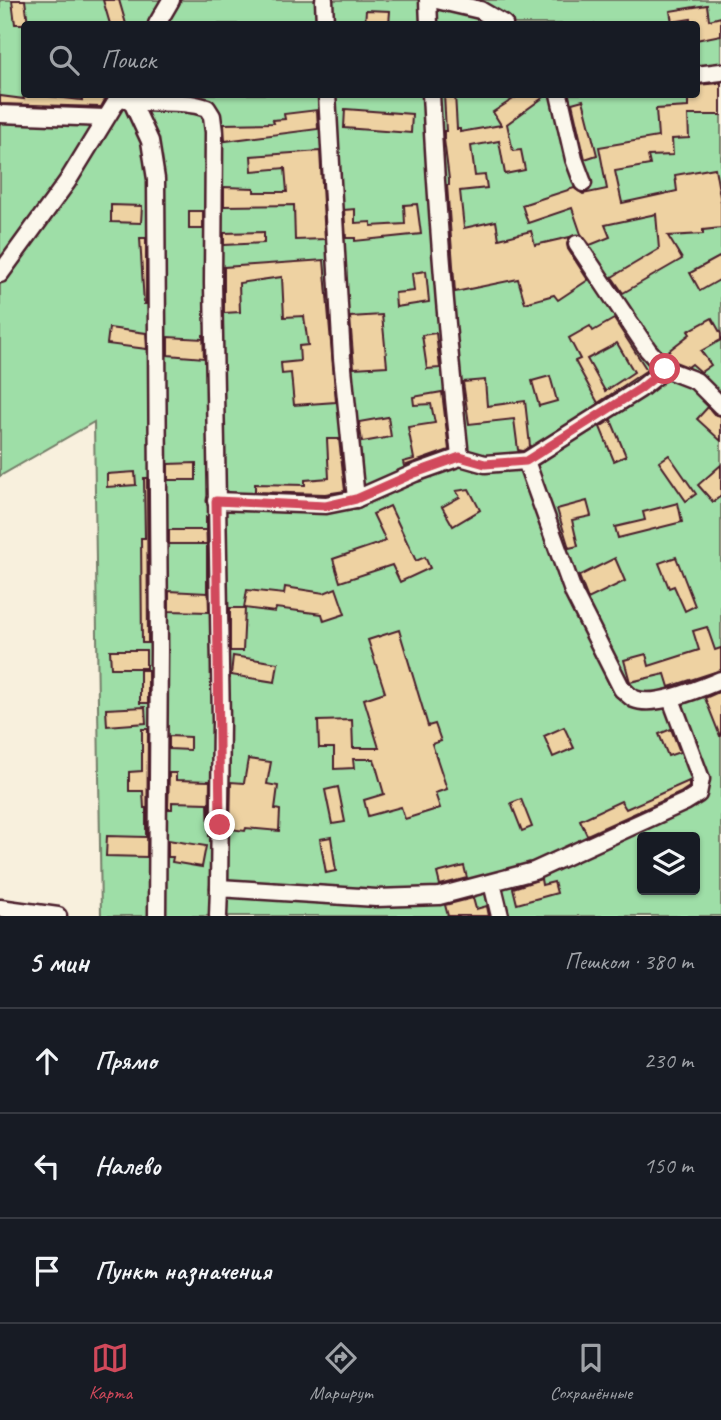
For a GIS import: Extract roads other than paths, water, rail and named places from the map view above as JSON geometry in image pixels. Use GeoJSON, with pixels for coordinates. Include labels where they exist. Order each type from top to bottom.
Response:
{"type":"FeatureCollection","features":[{"type":"Feature","properties":{"kind":"street"},"geometry":{"type":"LineString","coordinates":[[159,21],[172,0]]}},
{"type":"Feature","properties":{"kind":"street"},"geometry":{"type":"LineString","coordinates":[[324,0],[325,21]]}},
{"type":"Feature","properties":{"kind":"street"},"geometry":{"type":"LineString","coordinates":[[428,0],[429,21]]}},
{"type":"Feature","properties":{"kind":"street"},"geometry":{"type":"LineString","coordinates":[[437,0],[475,4],[499,21]]}},
{"type":"Feature","properties":{"kind":"street"},"geometry":{"type":"LineString","coordinates":[[700,75],[721,72]]}},
{"type":"Feature","properties":{"kind":"street"},"geometry":{"type":"LineString","coordinates":[[124,98],[150,141],[156,179],[159,649],[157,916]]}},
{"type":"Feature","properties":{"kind":"street"},"geometry":{"type":"LineString","coordinates":[[0,274],[6,258],[67,181],[105,118],[124,98],[189,102],[208,108],[212,116],[215,178],[213,283],[220,721],[218,916]]}},
{"type":"Feature","properties":{"kind":"street"},"geometry":{"type":"LineString","coordinates":[[327,98],[342,358],[356,499]]}},
{"type":"Feature","properties":{"kind":"street"},"geometry":{"type":"LineString","coordinates":[[431,98],[447,344],[460,457]]}},
{"type":"Feature","properties":{"kind":"street"},"geometry":{"type":"LineString","coordinates":[[560,98],[574,159],[583,183]]}},
{"type":"Feature","properties":{"kind":"street"},"geometry":{"type":"LineString","coordinates":[[0,114],[105,118]]}},
{"type":"Feature","properties":{"kind":"street"},"geometry":{"type":"LineString","coordinates":[[577,244],[648,351],[665,369],[696,381],[721,406]]}},
{"type":"Feature","properties":{"kind":"street"},"geometry":{"type":"LineString","coordinates":[[216,501],[326,506],[356,499],[460,457],[485,464],[526,461],[640,389],[665,369]]}},
{"type":"Feature","properties":{"kind":"street"},"geometry":{"type":"LineString","coordinates":[[526,461],[574,594],[622,688],[632,699],[639,701],[671,699],[721,680]]}},
{"type":"Feature","properties":{"kind":"street"},"geometry":{"type":"LineString","coordinates":[[219,888],[376,898],[426,897],[534,871],[698,794],[701,779],[671,699]]}},
{"type":"Feature","properties":{"kind":"street"},"geometry":{"type":"LineString","coordinates":[[492,883],[500,916]]}},
{"type":"Feature","properties":{"kind":"street"},"geometry":{"type":"LineString","coordinates":[[0,908],[58,916]]}}]}
